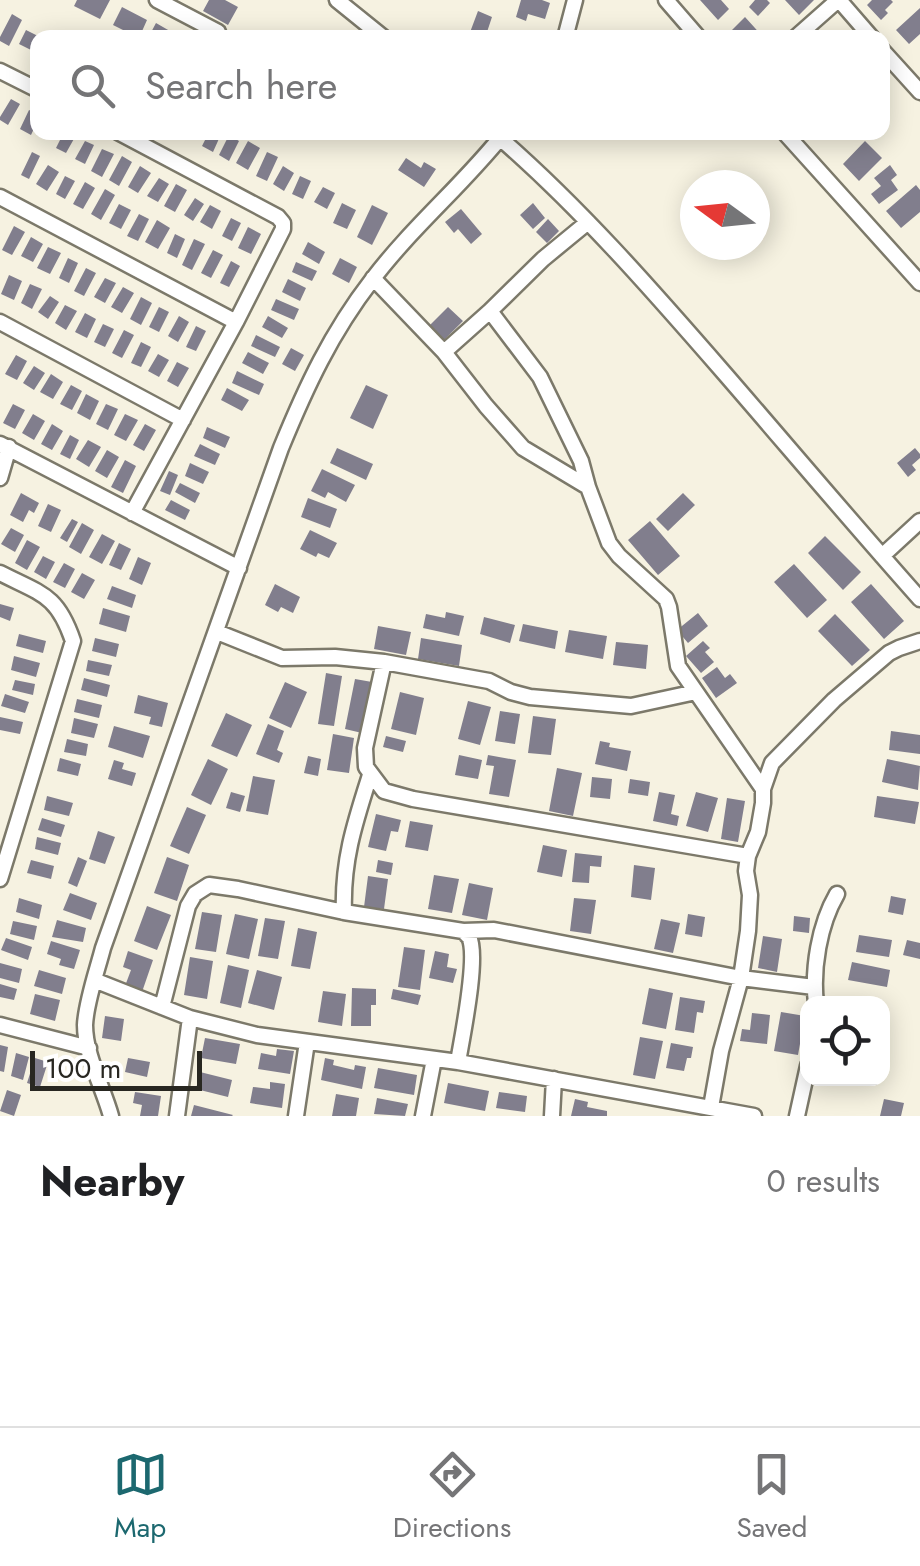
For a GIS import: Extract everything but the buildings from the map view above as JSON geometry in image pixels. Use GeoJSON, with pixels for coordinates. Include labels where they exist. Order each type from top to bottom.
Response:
{"type":"FeatureCollection","features":[{"type":"Feature","properties":{"kind":"street"},"geometry":{"type":"LineString","coordinates":[[157,0],[214,30]]}},
{"type":"Feature","properties":{"kind":"street"},"geometry":{"type":"LineString","coordinates":[[337,0],[374,30]]}},
{"type":"Feature","properties":{"kind":"street"},"geometry":{"type":"LineString","coordinates":[[567,30],[575,0]]}},
{"type":"Feature","properties":{"kind":"street"},"geometry":{"type":"LineString","coordinates":[[666,0],[691,30]]}},
{"type":"Feature","properties":{"kind":"street"},"geometry":{"type":"LineString","coordinates":[[804,30],[838,0],[865,30]]}},
{"type":"Feature","properties":{"kind":"street"},"geometry":{"type":"LineString","coordinates":[[890,59],[920,92]]}},
{"type":"Feature","properties":{"kind":"street"},"geometry":{"type":"LineString","coordinates":[[0,71],[30,86]]}},
{"type":"Feature","properties":{"kind":"street"},"geometry":{"type":"LineString","coordinates":[[132,513],[283,230],[278,217],[133,140]]}},
{"type":"Feature","properties":{"kind":"street"},"geometry":{"type":"LineString","coordinates":[[112,1116],[85,1024],[94,980],[282,448],[309,380],[335,332],[373,278],[495,140]]}},
{"type":"Feature","properties":{"kind":"street"},"geometry":{"type":"LineString","coordinates":[[504,140],[588,222],[668,309],[920,599]]}},
{"type":"Feature","properties":{"kind":"street"},"geometry":{"type":"LineString","coordinates":[[791,140],[920,283]]}},
{"type":"Feature","properties":{"kind":"street"},"geometry":{"type":"LineString","coordinates":[[0,197],[236,322]]}},
{"type":"Feature","properties":{"kind":"street"},"geometry":{"type":"LineString","coordinates":[[444,352],[588,222]]}},
{"type":"Feature","properties":{"kind":"street"},"geometry":{"type":"LineString","coordinates":[[373,278],[444,352],[524,448],[588,487]]}},
{"type":"Feature","properties":{"kind":"street"},"geometry":{"type":"LineString","coordinates":[[490,311],[540,377],[581,461],[608,542],[666,599],[678,666],[763,789]]}},
{"type":"Feature","properties":{"kind":"street"},"geometry":{"type":"LineString","coordinates":[[0,322],[183,420]]}},
{"type":"Feature","properties":{"kind":"street"},"geometry":{"type":"LineString","coordinates":[[0,478],[5,445],[239,568]]}},
{"type":"Feature","properties":{"kind":"street"},"geometry":{"type":"LineString","coordinates":[[882,556],[920,521]]}},
{"type":"Feature","properties":{"kind":"street"},"geometry":{"type":"LineString","coordinates":[[0,573],[50,598],[66,620],[73,641],[0,879]]}},
{"type":"Feature","properties":{"kind":"street"},"geometry":{"type":"LineString","coordinates":[[217,632],[282,658],[335,657],[384,662],[489,681],[530,698],[631,706],[696,692]]}},
{"type":"Feature","properties":{"kind":"street"},"geometry":{"type":"LineString","coordinates":[[712,1108],[721,1051],[742,978],[750,912],[748,856],[772,763],[834,700],[889,654],[920,642]]}},
{"type":"Feature","properties":{"kind":"street"},"geometry":{"type":"LineString","coordinates":[[384,662],[366,748],[366,767],[384,791],[748,856]]}},
{"type":"Feature","properties":{"kind":"street"},"geometry":{"type":"LineString","coordinates":[[344,912],[348,846],[370,775]]}},
{"type":"Feature","properties":{"kind":"street"},"geometry":{"type":"LineString","coordinates":[[162,1007],[188,906],[195,894],[209,886],[238,888],[344,912],[463,931],[494,930],[742,978],[814,987]]}},
{"type":"Feature","properties":{"kind":"street"},"geometry":{"type":"LineString","coordinates":[[815,996],[826,918],[836,894]]}},
{"type":"Feature","properties":{"kind":"street"},"geometry":{"type":"LineString","coordinates":[[458,1062],[471,974],[469,938],[463,931]]}},
{"type":"Feature","properties":{"kind":"street"},"geometry":{"type":"LineString","coordinates":[[94,980],[190,1018],[257,1034],[458,1062],[683,1109],[712,1108],[754,1116]]}},
{"type":"Feature","properties":{"kind":"street"},"geometry":{"type":"LineString","coordinates":[[177,1116],[190,1018]]}},
{"type":"Feature","properties":{"kind":"street"},"geometry":{"type":"LineString","coordinates":[[0,1025],[89,1048]]}},
{"type":"Feature","properties":{"kind":"street"},"geometry":{"type":"LineString","coordinates":[[296,1116],[306,1042]]}},
{"type":"Feature","properties":{"kind":"street"},"geometry":{"type":"LineString","coordinates":[[423,1116],[434,1059]]}},
{"type":"Feature","properties":{"kind":"street"},"geometry":{"type":"LineString","coordinates":[[552,1116],[554,1080]]}},
{"type":"Feature","properties":{"kind":"street"},"geometry":{"type":"LineString","coordinates":[[797,1116],[804,1086]]}}]}
